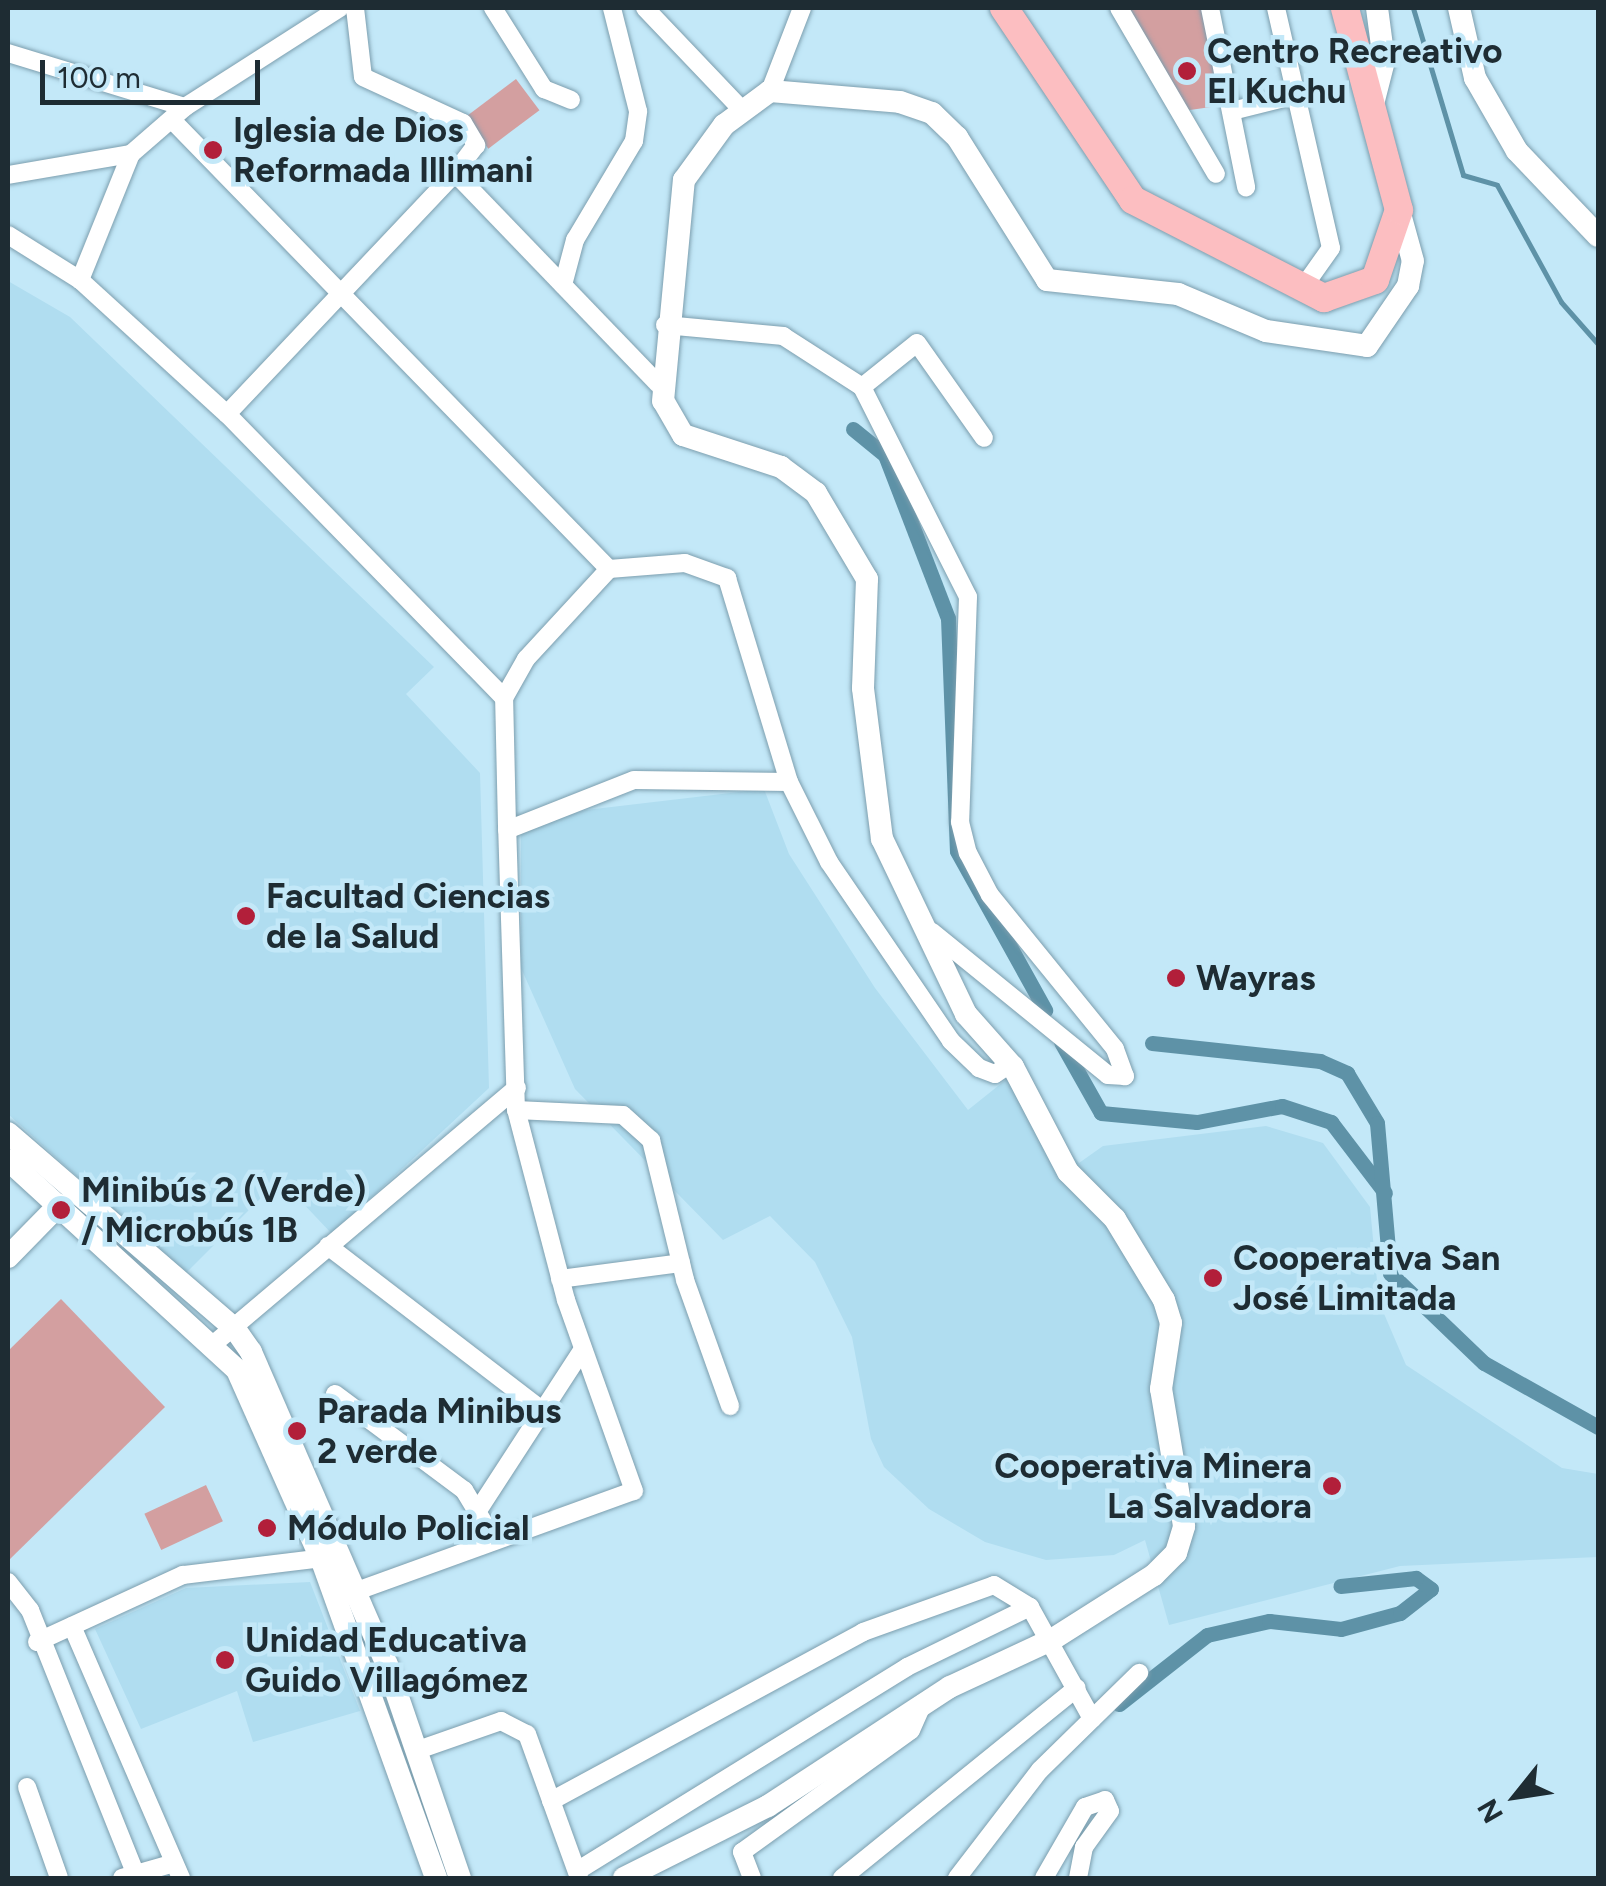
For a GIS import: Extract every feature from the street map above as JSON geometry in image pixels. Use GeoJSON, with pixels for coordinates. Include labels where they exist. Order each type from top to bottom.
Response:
{"type":"FeatureCollection","features":[{"type":"Feature","properties":{"kind":"main road"},"geometry":{"type":"LineString","coordinates":[[1004,8],[1133,200],[1324,298],[1362,292],[1382,269],[1399,210],[1345,8]]}},
{"type":"Feature","properties":{"kind":"street"},"geometry":{"type":"LineString","coordinates":[[80,280],[131,154],[179,114],[342,8],[363,76],[422,99],[470,134],[476,145],[456,174],[345,298],[227,414]]}},
{"type":"Feature","properties":{"kind":"street"},"geometry":{"type":"LineString","coordinates":[[493,8],[544,89],[571,100]]}},
{"type":"Feature","properties":{"kind":"street"},"geometry":{"type":"LineString","coordinates":[[563,285],[575,240],[634,141],[638,111],[612,8]]}},
{"type":"Feature","properties":{"kind":"street"},"geometry":{"type":"LineString","coordinates":[[645,8],[742,110]]}},
{"type":"Feature","properties":{"kind":"street"},"geometry":{"type":"LineString","coordinates":[[658,384],[684,180],[742,110],[770,91],[802,8]]}},
{"type":"Feature","properties":{"kind":"street"},"geometry":{"type":"LineString","coordinates":[[1119,8],[1216,174]]}},
{"type":"Feature","properties":{"kind":"street"},"geometry":{"type":"LineString","coordinates":[[1210,8],[1246,186]]}},
{"type":"Feature","properties":{"kind":"street"},"geometry":{"type":"LineString","coordinates":[[1276,8],[1332,248],[1302,288]]}},
{"type":"Feature","properties":{"kind":"street"},"geometry":{"type":"LineString","coordinates":[[1372,108],[1384,61],[1377,8]]}},
{"type":"Feature","properties":{"kind":"street"},"geometry":{"type":"LineString","coordinates":[[1459,8],[1475,78],[1517,151],[1598,236]]}},
{"type":"Feature","properties":{"kind":"street"},"geometry":{"type":"LineString","coordinates":[[8,53],[179,114],[345,298],[610,569]]}},
{"type":"Feature","properties":{"kind":"street"},"geometry":{"type":"LineString","coordinates":[[770,91],[859,94],[932,113],[1047,280],[1178,294],[1285,336],[1367,346],[1384,334],[1413,261],[1399,210]]}},
{"type":"Feature","properties":{"kind":"street"},"geometry":{"type":"LineString","coordinates":[[1232,111],[1296,96]]}},
{"type":"Feature","properties":{"kind":"street"},"geometry":{"type":"LineString","coordinates":[[8,175],[131,154]]}},
{"type":"Feature","properties":{"kind":"street"},"geometry":{"type":"LineString","coordinates":[[456,174],[658,384],[684,435],[781,467],[816,493],[867,579],[863,688],[878,807],[912,909],[966,1014],[1010,1064],[1068,1172],[1115,1219],[1171,1322],[1160,1370],[1184,1526],[1176,1553],[1053,1639],[924,1702],[768,1806],[624,1878]]}},
{"type":"Feature","properties":{"kind":"street"},"geometry":{"type":"LineString","coordinates":[[8,235],[80,280],[227,414],[504,698]]}},
{"type":"Feature","properties":{"kind":"street"},"geometry":{"type":"LineString","coordinates":[[665,326],[782,336],[862,388],[968,597],[960,822],[968,853],[990,895],[1115,1049],[1125,1076],[1108,1075],[1068,1034],[993,988],[912,909]]}},
{"type":"Feature","properties":{"kind":"street"},"geometry":{"type":"LineString","coordinates":[[862,388],[917,343],[984,438]]}},
{"type":"Feature","properties":{"kind":"street"},"geometry":{"type":"LineString","coordinates":[[346,1595],[634,1491],[560,1279],[516,1110],[507,830],[504,698],[526,660],[610,569],[685,563],[727,578],[789,782],[829,862],[951,1041],[980,1068],[995,1074],[1010,1064]]}},
{"type":"Feature","properties":{"kind":"street"},"geometry":{"type":"LineString","coordinates":[[507,830],[634,780],[789,782]]}},
{"type":"Feature","properties":{"kind":"street"},"geometry":{"type":"LineString","coordinates":[[226,1335],[517,1088]]}},
{"type":"Feature","properties":{"kind":"street"},"geometry":{"type":"LineString","coordinates":[[516,1110],[623,1115],[645,1131],[680,1263],[730,1406]]}},
{"type":"Feature","properties":{"kind":"street"},"geometry":{"type":"LineString","coordinates":[[8,1132],[21,1163],[59,1206],[226,1335]]}},
{"type":"Feature","properties":{"kind":"street"},"geometry":{"type":"LineString","coordinates":[[21,1163],[226,1335],[332,1557],[384,1730],[436,1878]]}},
{"type":"Feature","properties":{"kind":"street"},"geometry":{"type":"LineString","coordinates":[[8,1258],[59,1206]]}},
{"type":"Feature","properties":{"kind":"street"},"geometry":{"type":"LineString","coordinates":[[328,1246],[543,1410]]}},
{"type":"Feature","properties":{"kind":"street"},"geometry":{"type":"LineString","coordinates":[[560,1279],[680,1263]]}},
{"type":"Feature","properties":{"kind":"street"},"geometry":{"type":"LineString","coordinates":[[477,1512],[583,1349]]}},
{"type":"Feature","properties":{"kind":"street"},"geometry":{"type":"LineString","coordinates":[[335,1394],[464,1490],[494,1540]]}},
{"type":"Feature","properties":{"kind":"street"},"geometry":{"type":"LineString","coordinates":[[37,1642],[206,1569],[332,1557]]}},
{"type":"Feature","properties":{"kind":"street"},"geometry":{"type":"LineString","coordinates":[[8,1582],[30,1610],[37,1642],[131,1877],[177,1871],[72,1626]]}},
{"type":"Feature","properties":{"kind":"street"},"geometry":{"type":"LineString","coordinates":[[551,1801],[863,1632],[994,1585],[1030,1607],[1053,1639],[1092,1719]]}},
{"type":"Feature","properties":{"kind":"street"},"geometry":{"type":"LineString","coordinates":[[346,1595],[408,1723],[460,1878]]}},
{"type":"Feature","properties":{"kind":"street"},"geometry":{"type":"LineString","coordinates":[[418,1750],[514,1725],[527,1734],[578,1875],[908,1667],[1030,1607]]}},
{"type":"Feature","properties":{"kind":"street"},"geometry":{"type":"LineString","coordinates":[[957,1878],[1040,1770],[1139,1673]]}},
{"type":"Feature","properties":{"kind":"street"},"geometry":{"type":"LineString","coordinates":[[842,1878],[1077,1688]]}},
{"type":"Feature","properties":{"kind":"street"},"geometry":{"type":"LineString","coordinates":[[752,1878],[742,1852],[911,1730],[924,1702]]}},
{"type":"Feature","properties":{"kind":"street"},"geometry":{"type":"LineString","coordinates":[[384,1730],[408,1723]]}},
{"type":"Feature","properties":{"kind":"street"},"geometry":{"type":"LineString","coordinates":[[27,1787],[58,1878]]}},
{"type":"Feature","properties":{"kind":"street"},"geometry":{"type":"LineString","coordinates":[[1044,1878],[1085,1807],[1105,1800],[1110,1811],[1084,1847],[1078,1878]]}},
{"type":"Feature","properties":{"kind":"shaded area","name":"Centro Recreativo El Kuchu"},"geometry":{"type":"Polygon","coordinates":[[[1129,8],[1201,8],[1225,105],[1183,111],[1135,37],[1129,8]]]}},
{"type":"Feature","properties":{"kind":"shaded area"},"geometry":{"type":"Polygon","coordinates":[[[516,79],[539,110],[488,149],[465,118],[516,79]]]}},
{"type":"Feature","properties":{"kind":"shaded area","name":"Facultad Ciencias de la Salud"},"geometry":{"type":"Polygon","coordinates":[[[8,281],[70,317],[434,667],[406,694],[480,773],[489,1088],[332,1234],[280,1179],[185,1274],[8,1114],[8,281]]]}},
{"type":"Feature","properties":{"kind":"shaded area"},"geometry":{"type":"Polygon","coordinates":[[[764,789],[789,854],[875,988],[968,1110],[1008,1078],[1079,1163],[1103,1146],[1266,1126],[1323,1143],[1370,1207],[1379,1302],[1406,1365],[1562,1468],[1598,1474],[1598,1557],[1400,1566],[1169,1625],[1145,1540],[1114,1555],[1046,1560],[985,1542],[929,1509],[884,1467],[871,1439],[852,1337],[815,1262],[770,1216],[723,1240],[575,1089],[521,968],[521,827],[586,810],[764,789]]]}},
{"type":"Feature","properties":{"kind":"shaded area"},"geometry":{"type":"Polygon","coordinates":[[[61,1299],[165,1407],[8,1561],[8,1351],[61,1299]]]}},
{"type":"Feature","properties":{"kind":"shaded area"},"geometry":{"type":"Polygon","coordinates":[[[206,1485],[223,1521],[161,1550],[144,1514],[206,1485]]]}},
{"type":"Feature","properties":{"kind":"shaded area","name":"Unidad Educativa Guido Villagómez"},"geometry":{"type":"Polygon","coordinates":[[[310,1582],[360,1711],[253,1742],[237,1691],[141,1729],[95,1629],[186,1588],[310,1582]]]}},
{"type":"Feature","properties":{"kind":"waterway"},"geometry":{"type":"LineString","coordinates":[[1413,8],[1463,175],[1497,185],[1561,302],[1598,344]]}},
{"type":"Feature","properties":{"kind":"waterway"},"geometry":{"type":"LineString","coordinates":[[853,429],[885,455],[948,618],[957,851],[1045,1010]]}},
{"type":"Feature","properties":{"kind":"waterway"},"geometry":{"type":"LineString","coordinates":[[1061,1042],[1101,1113],[1197,1122],[1282,1106],[1331,1122],[1385,1193]]}},
{"type":"Feature","properties":{"kind":"waterway"},"geometry":{"type":"LineString","coordinates":[[1152,1043],[1320,1061],[1347,1073],[1377,1123],[1390,1273],[1484,1363],[1598,1427]]}},
{"type":"Feature","properties":{"kind":"waterway"},"geometry":{"type":"LineString","coordinates":[[1119,1704],[1207,1635],[1269,1621],[1341,1629],[1400,1613],[1431,1589],[1416,1578],[1340,1586]]}},
{"type":"Feature","properties":{"kind":"place","name":"Centro Recreativo El Kuchu"},"geometry":{"type":"Point","coordinates":[1187,71]}},
{"type":"Feature","properties":{"kind":"place","name":"Iglesia de Dios Reformada Illimani"},"geometry":{"type":"Point","coordinates":[213,150]}},
{"type":"Feature","properties":{"kind":"place","name":"Facultad Ciencias de la Salud"},"geometry":{"type":"Point","coordinates":[246,916]}},
{"type":"Feature","properties":{"kind":"place","name":"Wayras"},"geometry":{"type":"Point","coordinates":[1176,978]}},
{"type":"Feature","properties":{"kind":"place","name":"Minibús 2 (Verde) / Microbús 1B"},"geometry":{"type":"Point","coordinates":[61,1210]}},
{"type":"Feature","properties":{"kind":"place","name":"Cooperativa San José Limitada"},"geometry":{"type":"Point","coordinates":[1213,1278]}},
{"type":"Feature","properties":{"kind":"place","name":"Parada Minibus 2 verde"},"geometry":{"type":"Point","coordinates":[297,1431]}},
{"type":"Feature","properties":{"kind":"place","name":"Cooperativa Minera La Salvadora"},"geometry":{"type":"Point","coordinates":[1332,1486]}},
{"type":"Feature","properties":{"kind":"place","name":"Módulo Policial"},"geometry":{"type":"Point","coordinates":[267,1528]}},
{"type":"Feature","properties":{"kind":"place","name":"Unidad Educativa Guido Villagómez"},"geometry":{"type":"Point","coordinates":[225,1660]}}]}
